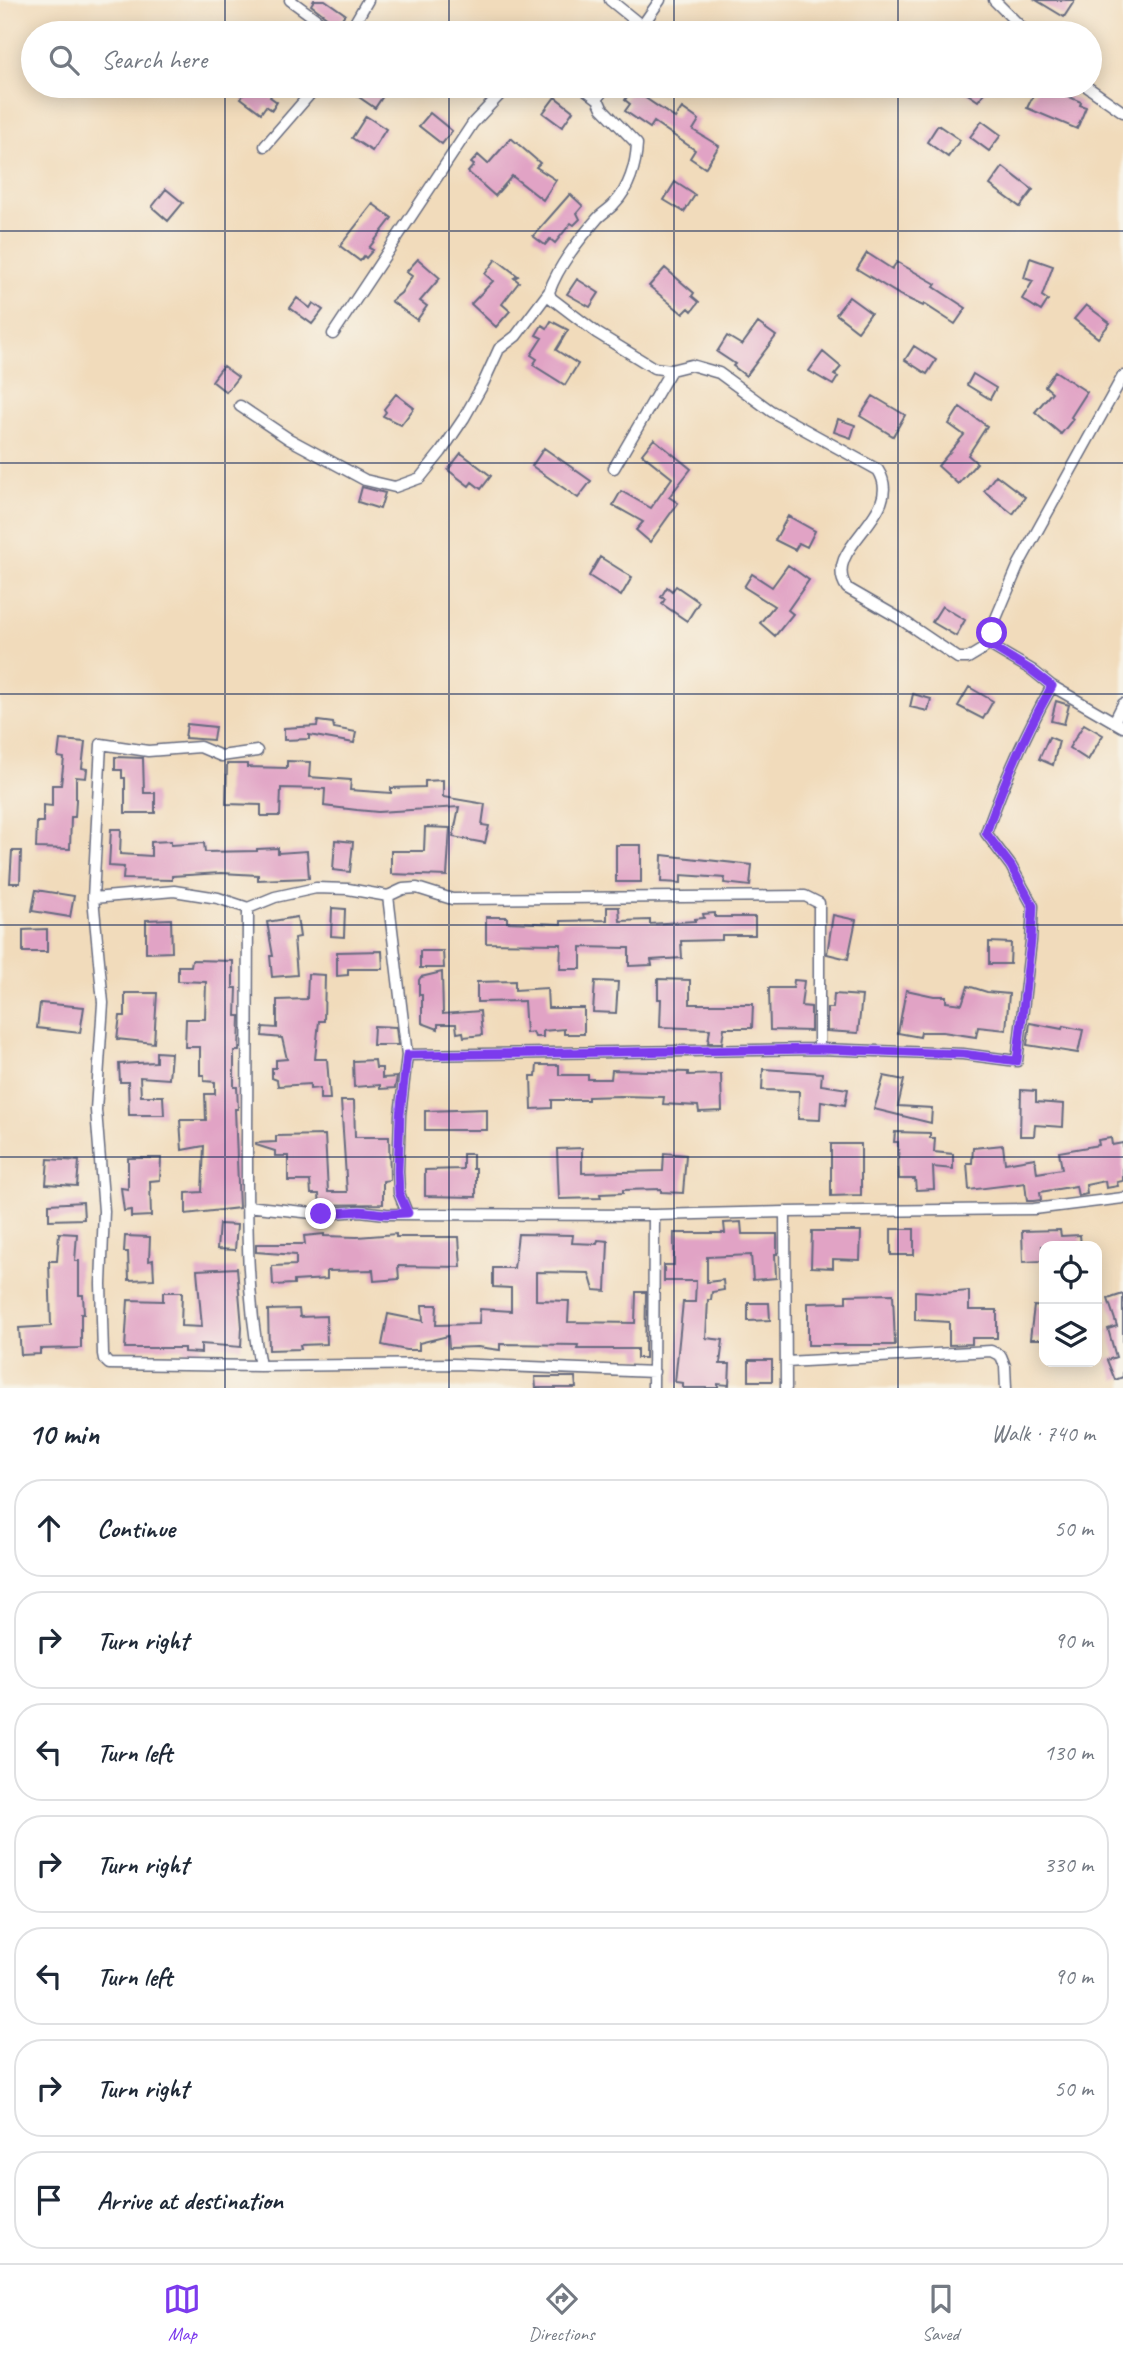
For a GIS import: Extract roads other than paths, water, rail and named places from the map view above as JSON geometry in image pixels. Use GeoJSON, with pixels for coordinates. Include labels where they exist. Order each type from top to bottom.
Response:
{"type":"FeatureCollection","features":[{"type":"Feature","properties":{"kind":"street"},"geometry":{"type":"LineString","coordinates":[[290,0],[319,21]]}},
{"type":"Feature","properties":{"kind":"street"},"geometry":{"type":"LineString","coordinates":[[356,21],[368,0]]}},
{"type":"Feature","properties":{"kind":"street"},"geometry":{"type":"LineString","coordinates":[[610,0],[630,21]]}},
{"type":"Feature","properties":{"kind":"street"},"geometry":{"type":"LineString","coordinates":[[645,21],[660,0]]}},
{"type":"Feature","properties":{"kind":"street"},"geometry":{"type":"LineString","coordinates":[[995,1],[1015,21]]}},
{"type":"Feature","properties":{"kind":"street"},"geometry":{"type":"LineString","coordinates":[[1102,97],[1123,111]]}},
{"type":"Feature","properties":{"kind":"street"},"geometry":{"type":"LineString","coordinates":[[265,146],[307,98]]}},
{"type":"Feature","properties":{"kind":"street"},"geometry":{"type":"LineString","coordinates":[[333,334],[473,123],[497,98]]}},
{"type":"Feature","properties":{"kind":"street"},"geometry":{"type":"LineString","coordinates":[[240,406],[289,439],[365,480],[396,487],[420,478],[442,453],[469,409],[499,349],[516,335],[549,292],[572,250],[600,215],[615,204],[627,185],[636,158],[637,144],[602,108],[598,99]]}},
{"type":"Feature","properties":{"kind":"street"},"geometry":{"type":"LineString","coordinates":[[549,292],[551,298],[597,333],[654,368],[671,370],[691,365],[719,373],[771,411],[878,470],[884,480],[884,492],[875,515],[845,555],[841,570],[842,581],[847,588],[899,618],[958,659],[968,658],[984,649],[1019,564],[1123,376]]}},
{"type":"Feature","properties":{"kind":"street"},"geometry":{"type":"LineString","coordinates":[[614,468],[671,370]]}},
{"type":"Feature","properties":{"kind":"street"},"geometry":{"type":"LineString","coordinates":[[986,643],[1052,686],[1118,724],[1123,704]]}},
{"type":"Feature","properties":{"kind":"street"},"geometry":{"type":"LineString","coordinates":[[407,1055],[819,1049],[963,1054],[1017,1061],[1033,906],[1011,866],[986,833],[1025,733],[1052,686]]}},
{"type":"Feature","properties":{"kind":"street"},"geometry":{"type":"LineString","coordinates":[[257,751],[221,756],[201,747],[148,751],[101,744],[93,898],[103,1003],[96,1110],[104,1211],[101,1284],[104,1359],[109,1364],[453,1364],[654,1371]]}},
{"type":"Feature","properties":{"kind":"street"},"geometry":{"type":"LineString","coordinates":[[93,898],[174,891],[218,898],[248,908],[275,897],[316,888],[348,889],[388,896],[417,888],[452,899],[806,896],[819,904],[819,1049]]}},
{"type":"Feature","properties":{"kind":"street"},"geometry":{"type":"LineString","coordinates":[[388,896],[407,1055],[400,1115],[398,1171],[399,1193],[408,1213]]}},
{"type":"Feature","properties":{"kind":"street"},"geometry":{"type":"LineString","coordinates":[[248,908],[247,1206],[253,1331],[260,1366]]}},
{"type":"Feature","properties":{"kind":"street"},"geometry":{"type":"LineString","coordinates":[[247,1206],[321,1214],[360,1211],[386,1214],[654,1215],[1034,1209],[1123,1198]]}},
{"type":"Feature","properties":{"kind":"street"},"geometry":{"type":"LineString","coordinates":[[785,1212],[786,1388]]}},
{"type":"Feature","properties":{"kind":"street"},"geometry":{"type":"LineString","coordinates":[[653,1388],[654,1215]]}},
{"type":"Feature","properties":{"kind":"street"},"geometry":{"type":"LineString","coordinates":[[786,1362],[991,1352],[1001,1356],[1005,1366],[1006,1388]]}}]}
